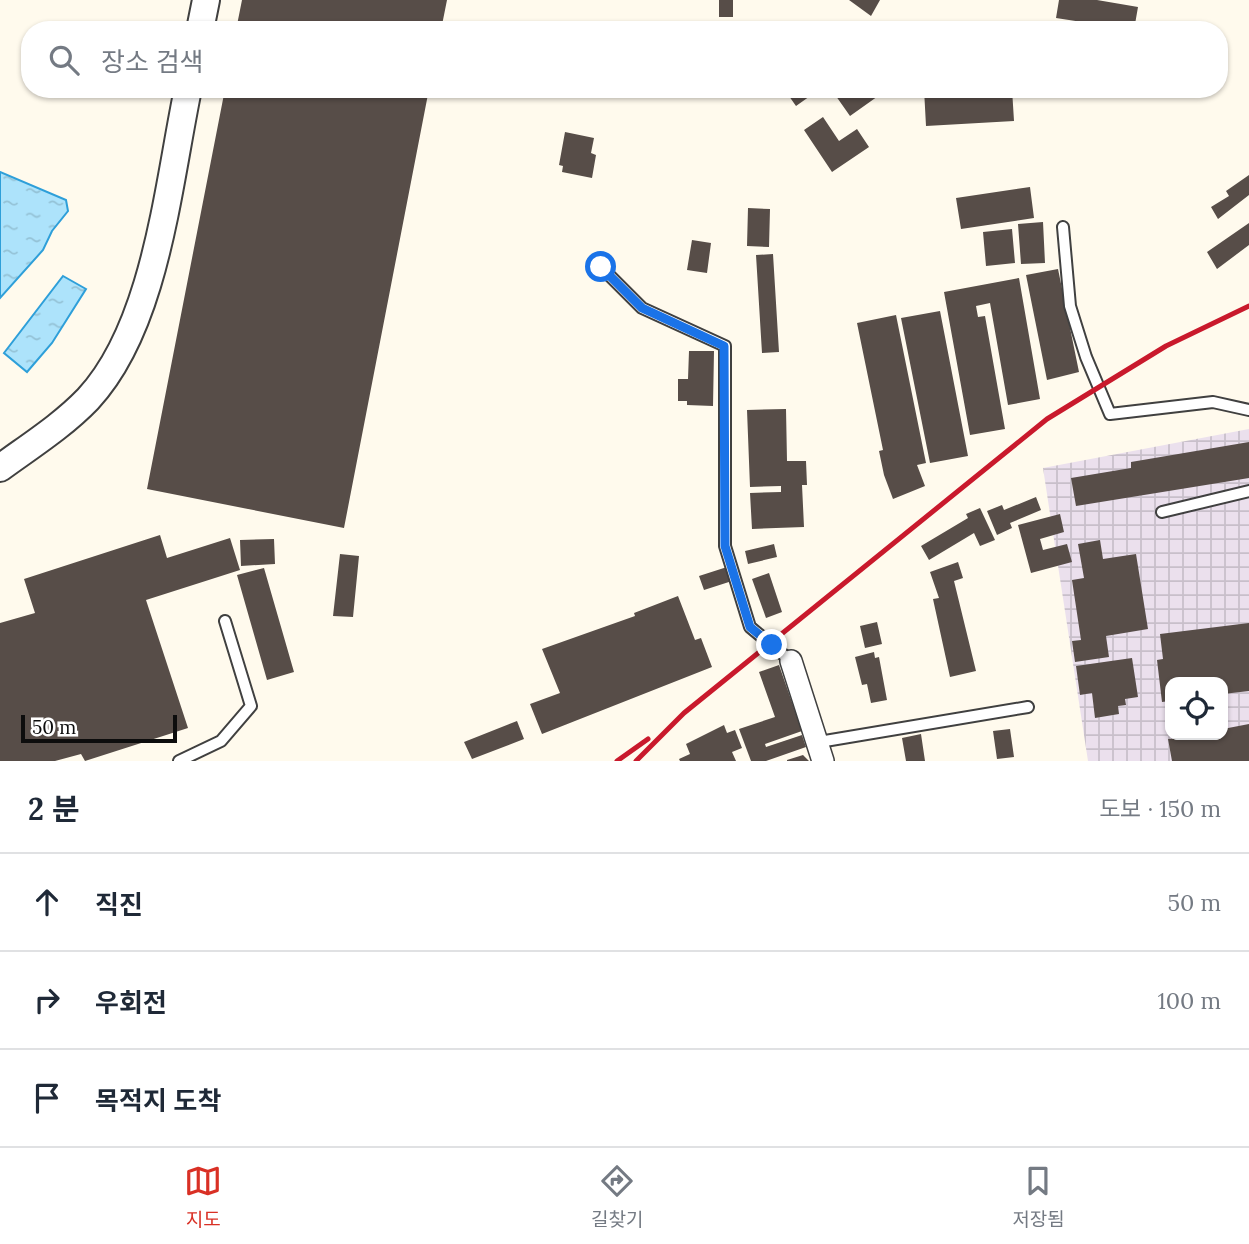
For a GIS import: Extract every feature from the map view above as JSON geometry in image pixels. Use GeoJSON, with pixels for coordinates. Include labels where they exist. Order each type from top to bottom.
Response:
{"type":"FeatureCollection","features":[{"type":"Feature","properties":{"kind":"street"},"geometry":{"type":"LineString","coordinates":[[202,21],[206,0]]}},
{"type":"Feature","properties":{"kind":"street"},"geometry":{"type":"LineString","coordinates":[[0,467],[73,412],[89,397],[121,355],[139,316],[152,265],[186,98]]}},
{"type":"Feature","properties":{"kind":"street"},"geometry":{"type":"LineString","coordinates":[[791,660],[821,751]]}},
{"type":"Feature","properties":{"kind":"lane"},"geometry":{"type":"LineString","coordinates":[[1063,227],[1070,306],[1110,414],[1213,402],[1249,410]]}},
{"type":"Feature","properties":{"kind":"lane"},"geometry":{"type":"LineString","coordinates":[[601,267],[642,308],[724,346],[725,546],[750,627],[791,660]]}},
{"type":"Feature","properties":{"kind":"lane"},"geometry":{"type":"LineString","coordinates":[[1162,512],[1249,491]]}},
{"type":"Feature","properties":{"kind":"lane"},"geometry":{"type":"LineString","coordinates":[[178,761],[221,741],[251,706],[225,621]]}},
{"type":"Feature","properties":{"kind":"lane"},"geometry":{"type":"LineString","coordinates":[[821,751],[1028,707]]}},
{"type":"Feature","properties":{"kind":"shaded area"},"geometry":{"type":"Polygon","coordinates":[[[1249,429],[1249,761],[1088,761],[1043,468],[1249,429]]]}},
{"type":"Feature","properties":{"kind":"water"},"geometry":{"type":"Polygon","coordinates":[[[0,172],[66,200],[68,211],[52,231],[43,250],[0,298],[0,172]]]}},
{"type":"Feature","properties":{"kind":"water"},"geometry":{"type":"Polygon","coordinates":[[[63,276],[86,289],[52,343],[27,372],[4,353],[63,276]]]}},
{"type":"Feature","properties":{"kind":"building"},"geometry":{"type":"Polygon","coordinates":[[[242,0],[447,0],[443,21],[238,21],[242,0]]]}},
{"type":"Feature","properties":{"kind":"building"},"geometry":{"type":"Polygon","coordinates":[[[719,0],[733,0],[733,17],[719,17],[719,0]]]}},
{"type":"Feature","properties":{"kind":"building"},"geometry":{"type":"Polygon","coordinates":[[[849,0],[880,0],[871,16],[849,0]]]}},
{"type":"Feature","properties":{"kind":"building"},"geometry":{"type":"Polygon","coordinates":[[[1059,0],[1097,0],[1138,7],[1136,21],[1076,21],[1056,18],[1059,0]]]}},
{"type":"Feature","properties":{"kind":"building"},"geometry":{"type":"Polygon","coordinates":[[[223,98],[427,98],[344,528],[147,489],[223,98]]]}},
{"type":"Feature","properties":{"kind":"building"},"geometry":{"type":"Polygon","coordinates":[[[790,98],[807,98],[796,106],[790,98]]]}},
{"type":"Feature","properties":{"kind":"building"},"geometry":{"type":"Polygon","coordinates":[[[837,98],[875,98],[850,116],[837,98]]]}},
{"type":"Feature","properties":{"kind":"building"},"geometry":{"type":"Polygon","coordinates":[[[924,98],[1013,98],[1014,121],[926,126],[924,98]]]}},
{"type":"Feature","properties":{"kind":"building"},"geometry":{"type":"Polygon","coordinates":[[[823,117],[839,141],[857,129],[869,147],[832,172],[804,130],[823,117]]]}},
{"type":"Feature","properties":{"kind":"building"},"geometry":{"type":"Polygon","coordinates":[[[565,132],[594,138],[591,153],[596,155],[592,178],[562,172],[563,166],[559,165],[565,132]]]}},
{"type":"Feature","properties":{"kind":"building"},"geometry":{"type":"Polygon","coordinates":[[[1249,175],[1249,195],[1218,219],[1211,207],[1229,196],[1226,191],[1249,175]]]}},
{"type":"Feature","properties":{"kind":"building"},"geometry":{"type":"Polygon","coordinates":[[[1030,187],[1034,218],[961,229],[956,198],[1030,187]]]}},
{"type":"Feature","properties":{"kind":"building"},"geometry":{"type":"Polygon","coordinates":[[[748,208],[770,209],[769,247],[747,246],[748,208]]]}},
{"type":"Feature","properties":{"kind":"building"},"geometry":{"type":"Polygon","coordinates":[[[1043,222],[1045,263],[1021,264],[1018,224],[1043,222]]]}},
{"type":"Feature","properties":{"kind":"building"},"geometry":{"type":"Polygon","coordinates":[[[1249,223],[1249,245],[1217,269],[1207,252],[1249,223]]]}},
{"type":"Feature","properties":{"kind":"building"},"geometry":{"type":"Polygon","coordinates":[[[1012,229],[1015,263],[986,266],[983,232],[1012,229]]]}},
{"type":"Feature","properties":{"kind":"building"},"geometry":{"type":"Polygon","coordinates":[[[692,240],[711,243],[707,273],[687,270],[692,240]]]}},
{"type":"Feature","properties":{"kind":"building"},"geometry":{"type":"Polygon","coordinates":[[[773,254],[779,352],[762,353],[756,255],[773,254]]]}},
{"type":"Feature","properties":{"kind":"building"},"geometry":{"type":"Polygon","coordinates":[[[1058,269],[1079,372],[1047,380],[1026,275],[1058,269]]]}},
{"type":"Feature","properties":{"kind":"building"},"geometry":{"type":"Polygon","coordinates":[[[1019,278],[1040,399],[1008,405],[990,303],[976,306],[978,317],[985,316],[1005,429],[970,435],[944,292],[1019,278]]]}},
{"type":"Feature","properties":{"kind":"building"},"geometry":{"type":"Polygon","coordinates":[[[940,311],[968,456],[930,463],[901,318],[940,311]]]}},
{"type":"Feature","properties":{"kind":"building"},"geometry":{"type":"Polygon","coordinates":[[[896,315],[926,463],[917,465],[925,486],[893,499],[879,451],[883,450],[857,323],[896,315]]]}},
{"type":"Feature","properties":{"kind":"building"},"geometry":{"type":"Polygon","coordinates":[[[689,351],[714,351],[713,406],[687,405],[687,401],[678,401],[678,379],[688,379],[689,351]]]}},
{"type":"Feature","properties":{"kind":"building"},"geometry":{"type":"Polygon","coordinates":[[[786,409],[787,461],[806,461],[807,485],[802,485],[804,527],[752,529],[750,493],[781,492],[781,486],[750,487],[747,410],[786,409]]]}},
{"type":"Feature","properties":{"kind":"building"},"geometry":{"type":"Polygon","coordinates":[[[1249,442],[1249,478],[1076,506],[1071,478],[1131,468],[1131,462],[1249,442]]]}},
{"type":"Feature","properties":{"kind":"building"},"geometry":{"type":"Polygon","coordinates":[[[1036,497],[1041,510],[1010,523],[1012,528],[997,535],[987,511],[1002,505],[1004,510],[1036,497]]]}},
{"type":"Feature","properties":{"kind":"building"},"geometry":{"type":"Polygon","coordinates":[[[980,508],[995,540],[980,546],[974,533],[929,560],[921,546],[968,518],[966,514],[980,508]]]}},
{"type":"Feature","properties":{"kind":"building"},"geometry":{"type":"Polygon","coordinates":[[[1060,514],[1064,532],[1040,539],[1043,550],[1067,544],[1072,562],[1031,573],[1018,525],[1060,514]]]}},
{"type":"Feature","properties":{"kind":"building"},"geometry":{"type":"Polygon","coordinates":[[[160,535],[167,558],[230,538],[240,570],[146,600],[188,728],[85,761],[81,754],[55,761],[0,761],[0,623],[35,613],[24,579],[160,535]]]}},
{"type":"Feature","properties":{"kind":"building"},"geometry":{"type":"Polygon","coordinates":[[[274,539],[275,564],[241,566],[240,540],[274,539]]]}},
{"type":"Feature","properties":{"kind":"building"},"geometry":{"type":"Polygon","coordinates":[[[1100,540],[1103,559],[1136,554],[1148,629],[1106,636],[1109,657],[1075,662],[1072,641],[1081,640],[1072,580],[1084,578],[1078,544],[1100,540]]]}},
{"type":"Feature","properties":{"kind":"building"},"geometry":{"type":"Polygon","coordinates":[[[774,544],[777,557],[748,564],[745,551],[774,544]]]}},
{"type":"Feature","properties":{"kind":"building"},"geometry":{"type":"Polygon","coordinates":[[[340,554],[359,556],[353,617],[333,616],[340,554]]]}},
{"type":"Feature","properties":{"kind":"building"},"geometry":{"type":"Polygon","coordinates":[[[958,562],[963,578],[954,581],[976,671],[950,677],[933,599],[939,598],[930,572],[958,562]]]}},
{"type":"Feature","properties":{"kind":"building"},"geometry":{"type":"Polygon","coordinates":[[[727,567],[732,581],[704,590],[699,576],[727,567]]]}},
{"type":"Feature","properties":{"kind":"building"},"geometry":{"type":"Polygon","coordinates":[[[264,568],[294,672],[267,680],[237,575],[264,568]]]}},
{"type":"Feature","properties":{"kind":"building"},"geometry":{"type":"Polygon","coordinates":[[[769,573],[782,612],[766,618],[752,579],[769,573]]]}},
{"type":"Feature","properties":{"kind":"building"},"geometry":{"type":"Polygon","coordinates":[[[678,596],[695,640],[701,638],[712,667],[542,734],[530,704],[560,693],[542,649],[635,616],[634,613],[678,596]]]}},
{"type":"Feature","properties":{"kind":"building"},"geometry":{"type":"Polygon","coordinates":[[[877,622],[882,644],[865,648],[860,626],[877,622]]]}},
{"type":"Feature","properties":{"kind":"building"},"geometry":{"type":"Polygon","coordinates":[[[1249,623],[1249,691],[1228,693],[1228,677],[1165,677],[1165,702],[1162,702],[1157,660],[1163,659],[1160,634],[1249,623]]]}},
{"type":"Feature","properties":{"kind":"building"},"geometry":{"type":"Polygon","coordinates":[[[874,652],[875,658],[879,657],[887,700],[871,703],[867,684],[862,685],[855,657],[874,652]]]}},
{"type":"Feature","properties":{"kind":"building"},"geometry":{"type":"Polygon","coordinates":[[[1132,658],[1138,697],[1125,699],[1126,705],[1118,706],[1119,714],[1095,718],[1092,693],[1080,695],[1076,666],[1132,658]]]}},
{"type":"Feature","properties":{"kind":"building"},"geometry":{"type":"Polygon","coordinates":[[[779,665],[802,731],[765,744],[766,747],[802,735],[806,747],[766,761],[751,761],[739,729],[775,717],[759,672],[779,665]]]}},
{"type":"Feature","properties":{"kind":"building"},"geometry":{"type":"Polygon","coordinates":[[[517,721],[524,739],[472,759],[464,742],[517,721]]]}},
{"type":"Feature","properties":{"kind":"building"},"geometry":{"type":"Polygon","coordinates":[[[1249,724],[1249,761],[1172,761],[1168,740],[1228,740],[1228,728],[1249,724]]]}},
{"type":"Feature","properties":{"kind":"building"},"geometry":{"type":"Polygon","coordinates":[[[724,725],[727,733],[735,730],[742,748],[732,752],[736,761],[680,761],[679,759],[690,754],[686,744],[724,725]]]}},
{"type":"Feature","properties":{"kind":"building"},"geometry":{"type":"Polygon","coordinates":[[[1010,729],[1014,757],[997,759],[993,731],[1010,729]]]}},
{"type":"Feature","properties":{"kind":"building"},"geometry":{"type":"Polygon","coordinates":[[[921,734],[925,761],[906,761],[902,738],[921,734]]]}},
{"type":"Feature","properties":{"kind":"building"},"geometry":{"type":"Polygon","coordinates":[[[803,755],[809,761],[787,761],[787,760],[803,755]]]}},
{"type":"Feature","properties":{"kind":"railway"},"geometry":{"type":"LineString","coordinates":[[636,761],[684,713],[1047,419],[1166,346],[1249,306]]}},
{"type":"Feature","properties":{"kind":"railway"},"geometry":{"type":"LineString","coordinates":[[617,761],[648,739]]}},
{"type":"Feature","properties":{"kind":"route"},"geometry":{"type":"LineString","coordinates":[[601,267],[642,308],[724,346],[725,546],[750,627],[772,645]]}}]}
